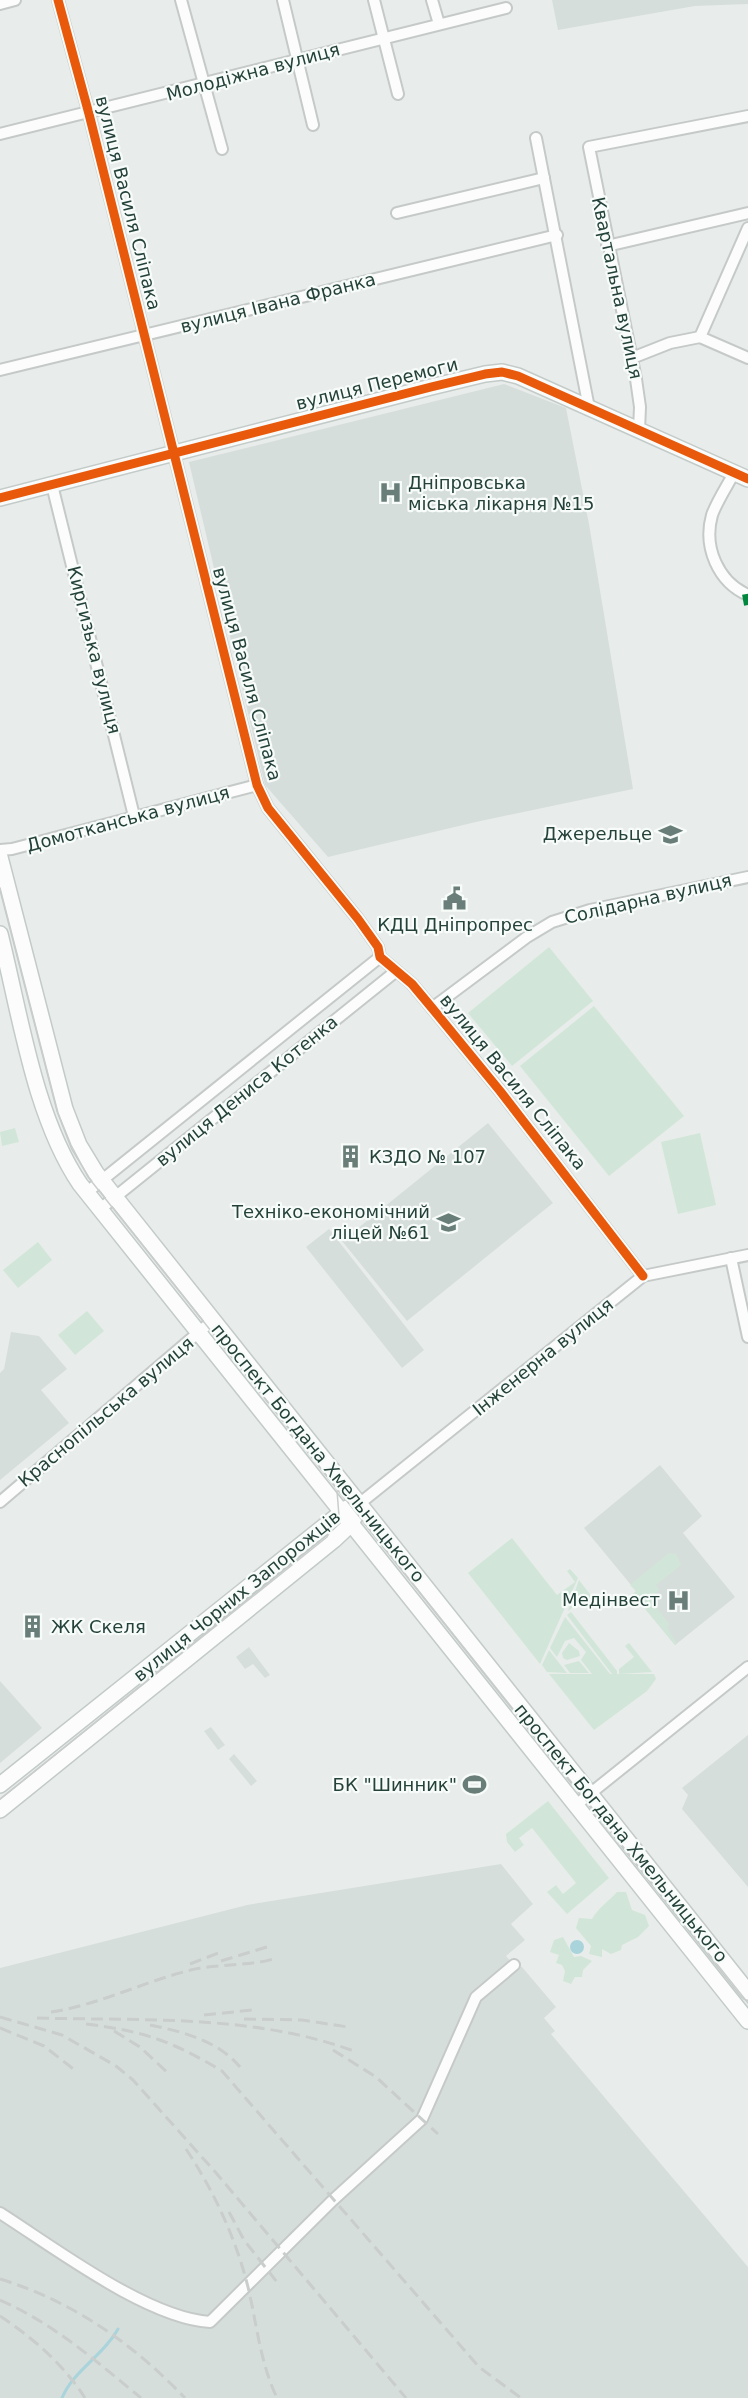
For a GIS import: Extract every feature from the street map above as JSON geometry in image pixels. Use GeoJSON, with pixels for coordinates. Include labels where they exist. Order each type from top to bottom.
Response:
{"type":"FeatureCollection","features":[{"type":"Feature","properties":{"kind":"main road","name":"вулиця Перемоги"},"geometry":{"type":"LineString","coordinates":[[0,498],[431,387],[502,372],[518,376],[741,476]]}},
{"type":"Feature","properties":{"kind":"main road","name":"проспект Богдана Хмельницького"},"geometry":{"type":"LineString","coordinates":[[0,857],[65,1109],[80,1145],[101,1181],[748,1992]]}},
{"type":"Feature","properties":{"kind":"main road","name":"проспект Богдана Хмельницького"},"geometry":{"type":"LineString","coordinates":[[0,934],[47,1116],[66,1161],[86,1193],[748,2020]]}},
{"type":"Feature","properties":{"kind":"main road","name":"вулиця Чорних Запорожців"},"geometry":{"type":"LineString","coordinates":[[0,1785],[340,1512],[359,1504]]}},
{"type":"Feature","properties":{"kind":"main road","name":"вулиця Чорних Запорожців"},"geometry":{"type":"LineString","coordinates":[[0,1810],[350,1525],[359,1504]]}},
{"type":"Feature","properties":{"kind":"main road"},"geometry":{"type":"LineString","coordinates":[[249,1587],[260,1600]]}},
{"type":"Feature","properties":{"kind":"main road"},"geometry":{"type":"LineString","coordinates":[[442,1638],[456,1626]]}},
{"type":"Feature","properties":{"kind":"street"},"geometry":{"type":"LineString","coordinates":[[0,4],[15,0]]}},
{"type":"Feature","properties":{"kind":"street","name":"вулиця Василя Сліпака"},"geometry":{"type":"LineString","coordinates":[[58,0],[89,114],[256,785],[268,808],[358,919],[378,947],[380,957],[412,984],[432,1008],[535,1135],[643,1276]]}},
{"type":"Feature","properties":{"kind":"street"},"geometry":{"type":"LineString","coordinates":[[181,0],[206,84],[222,149]]}},
{"type":"Feature","properties":{"kind":"street"},"geometry":{"type":"LineString","coordinates":[[283,0],[313,125]]}},
{"type":"Feature","properties":{"kind":"street"},"geometry":{"type":"LineString","coordinates":[[374,0],[398,94]]}},
{"type":"Feature","properties":{"kind":"street"},"geometry":{"type":"LineString","coordinates":[[432,0],[440,24]]}},
{"type":"Feature","properties":{"kind":"street","name":"Молодіжна вулиця"},"geometry":{"type":"LineString","coordinates":[[0,134],[89,114],[506,8]]}},
{"type":"Feature","properties":{"kind":"street","name":"Квартальна вулиця"},"geometry":{"type":"LineString","coordinates":[[639,430],[640,407],[632,358],[607,246],[589,147],[748,116]]}},
{"type":"Feature","properties":{"kind":"street"},"geometry":{"type":"LineString","coordinates":[[536,138],[590,408]]}},
{"type":"Feature","properties":{"kind":"street"},"geometry":{"type":"LineString","coordinates":[[397,213],[544,178]]}},
{"type":"Feature","properties":{"kind":"street"},"geometry":{"type":"LineString","coordinates":[[607,246],[748,213]]}},
{"type":"Feature","properties":{"kind":"street"},"geometry":{"type":"LineString","coordinates":[[700,337],[748,228]]}},
{"type":"Feature","properties":{"kind":"street","name":"вулиця Івана Франка"},"geometry":{"type":"LineString","coordinates":[[0,370],[557,235]]}},
{"type":"Feature","properties":{"kind":"street"},"geometry":{"type":"LineString","coordinates":[[632,358],[669,343],[700,337],[748,358]]}},
{"type":"Feature","properties":{"kind":"street"},"geometry":{"type":"LineString","coordinates":[[741,476],[712,516],[710,544],[714,563],[718,569],[729,584],[747,598]]}},
{"type":"Feature","properties":{"kind":"street","name":"Киргизька вулиця"},"geometry":{"type":"LineString","coordinates":[[52,485],[134,816]]}},
{"type":"Feature","properties":{"kind":"street","name":"Домотканська вулиця"},"geometry":{"type":"LineString","coordinates":[[0,850],[12,849],[256,785]]}},
{"type":"Feature","properties":{"kind":"street","name":"Солідарна вулиця"},"geometry":{"type":"LineString","coordinates":[[432,1008],[552,921],[590,910],[748,877]]}},
{"type":"Feature","properties":{"kind":"street","name":"вулиця Дениса Котенка"},"geometry":{"type":"LineString","coordinates":[[86,1193],[380,957]]}},
{"type":"Feature","properties":{"kind":"street","name":"вулиця Дениса Котенка"},"geometry":{"type":"LineString","coordinates":[[99,1210],[395,972]]}},
{"type":"Feature","properties":{"kind":"street","name":"Інженерна вулиця"},"geometry":{"type":"LineString","coordinates":[[359,1504],[643,1276],[748,1255]]}},
{"type":"Feature","properties":{"kind":"street"},"geometry":{"type":"LineString","coordinates":[[731,1258],[748,1337]]}},
{"type":"Feature","properties":{"kind":"street","name":"Краснопільська вулиця"},"geometry":{"type":"LineString","coordinates":[[0,1502],[212,1321]]}},
{"type":"Feature","properties":{"kind":"street"},"geometry":{"type":"LineString","coordinates":[[576,1805],[748,1667]]}},
{"type":"Feature","properties":{"kind":"street"},"geometry":{"type":"LineString","coordinates":[[628,1870],[642,1859]]}},
{"type":"Feature","properties":{"kind":"street"},"geometry":{"type":"LineString","coordinates":[[0,2214],[134,2297],[194,2321],[210,2322],[333,2200],[422,2119],[476,1997],[513,1965]]}},
{"type":"Feature","properties":{"kind":"shaded area"},"geometry":{"type":"Polygon","coordinates":[[[552,0],[748,0],[748,4],[695,6],[558,30],[552,0]]]}},
{"type":"Feature","properties":{"kind":"shaded area"},"geometry":{"type":"Polygon","coordinates":[[[504,384],[566,408],[589,524],[633,789],[476,822],[328,857],[265,785],[189,462],[504,384]]]}},
{"type":"Feature","properties":{"kind":"shaded area","name":"Техніко-економічний ліцей №61"},"geometry":{"type":"Polygon","coordinates":[[[488,1123],[553,1203],[407,1321],[342,1241],[488,1123]]]}},
{"type":"Feature","properties":{"kind":"shaded area"},"geometry":{"type":"Polygon","coordinates":[[[329,1229],[424,1350],[402,1368],[306,1247],[329,1229]]]}},
{"type":"Feature","properties":{"kind":"shaded area"},"geometry":{"type":"Polygon","coordinates":[[[11,1332],[39,1336],[67,1369],[41,1390],[69,1423],[0,1480],[0,1373],[4,1369],[11,1332]]]}},
{"type":"Feature","properties":{"kind":"shaded area"},"geometry":{"type":"Polygon","coordinates":[[[660,1465],[702,1516],[683,1533],[735,1597],[675,1645],[633,1594],[636,1591],[584,1528],[660,1465]]]}},
{"type":"Feature","properties":{"kind":"shaded area"},"geometry":{"type":"Polygon","coordinates":[[[249,1647],[270,1675],[265,1678],[253,1664],[245,1669],[236,1657],[249,1647]]]}},
{"type":"Feature","properties":{"kind":"shaded area"},"geometry":{"type":"Polygon","coordinates":[[[0,1681],[42,1728],[0,1763],[0,1681]]]}},
{"type":"Feature","properties":{"kind":"shaded area"},"geometry":{"type":"Polygon","coordinates":[[[211,1727],[225,1745],[218,1750],[204,1731],[211,1727]]]}},
{"type":"Feature","properties":{"kind":"shaded area"},"geometry":{"type":"Polygon","coordinates":[[[748,1735],[748,1887],[682,1809],[688,1795],[682,1788],[748,1735]]]}},
{"type":"Feature","properties":{"kind":"shaded area"},"geometry":{"type":"Polygon","coordinates":[[[234,1754],[257,1781],[251,1786],[229,1759],[234,1754]]]}},
{"type":"Feature","properties":{"kind":"shaded area"},"geometry":{"type":"Polygon","coordinates":[[[501,1864],[533,1904],[511,1924],[525,1940],[506,1956],[514,1965],[522,1967],[556,2007],[544,2018],[555,2031],[551,2034],[748,2267],[748,2398],[0,2398],[0,1968],[247,1905],[501,1864]]]}},
{"type":"Feature","properties":{"kind":"green space"},"geometry":{"type":"Polygon","coordinates":[[[549,947],[593,1001],[512,1066],[468,1013],[549,947]]]}},
{"type":"Feature","properties":{"kind":"green space"},"geometry":{"type":"Polygon","coordinates":[[[594,1006],[684,1116],[609,1176],[520,1066],[594,1006]]]}},
{"type":"Feature","properties":{"kind":"green space"},"geometry":{"type":"Polygon","coordinates":[[[15,1128],[19,1142],[2,1146],[0,1132],[15,1128]]]}},
{"type":"Feature","properties":{"kind":"green space"},"geometry":{"type":"Polygon","coordinates":[[[700,1133],[716,1205],[678,1214],[661,1142],[700,1133]]]}},
{"type":"Feature","properties":{"kind":"green space"},"geometry":{"type":"Polygon","coordinates":[[[38,1242],[52,1260],[18,1288],[3,1270],[38,1242]]]}},
{"type":"Feature","properties":{"kind":"green space"},"geometry":{"type":"Polygon","coordinates":[[[87,1311],[104,1331],[75,1355],[58,1335],[87,1311]]]}},
{"type":"Feature","properties":{"kind":"green space"},"geometry":{"type":"Polygon","coordinates":[[[512,1538],[557,1595],[575,1582],[567,1571],[570,1569],[578,1578],[540,1664],[468,1573],[512,1538]]]}},
{"type":"Feature","properties":{"kind":"green space"},"geometry":{"type":"Polygon","coordinates":[[[669,1553],[676,1554],[681,1565],[656,1585],[659,1590],[649,1598],[669,1624],[667,1627],[677,1644],[675,1645],[633,1594],[636,1591],[630,1585],[669,1553]]]}},
{"type":"Feature","properties":{"kind":"green space"},"geometry":{"type":"Polygon","coordinates":[[[579,1580],[599,1606],[596,1608],[586,1597],[568,1611],[579,1580]]]}},
{"type":"Feature","properties":{"kind":"green space"},"geometry":{"type":"Polygon","coordinates":[[[571,1612],[617,1674],[612,1674],[567,1615],[571,1612]]]}},
{"type":"Feature","properties":{"kind":"green space"},"geometry":{"type":"Polygon","coordinates":[[[565,1617],[610,1674],[592,1674],[581,1660],[586,1652],[574,1638],[565,1641],[557,1657],[550,1648],[565,1617]]]}},
{"type":"Feature","properties":{"kind":"green space"},"geometry":{"type":"Polygon","coordinates":[[[569,1643],[579,1651],[580,1656],[567,1660],[563,1658],[562,1653],[569,1643]]]}},
{"type":"Feature","properties":{"kind":"green space"},"geometry":{"type":"Polygon","coordinates":[[[629,1643],[652,1672],[619,1674],[619,1669],[634,1657],[625,1646],[629,1643]]]}},
{"type":"Feature","properties":{"kind":"green space"},"geometry":{"type":"Polygon","coordinates":[[[549,1650],[567,1673],[547,1672],[542,1665],[549,1650]]]}},
{"type":"Feature","properties":{"kind":"green space"},"geometry":{"type":"Polygon","coordinates":[[[579,1661],[589,1673],[570,1673],[564,1665],[579,1661]]]}},
{"type":"Feature","properties":{"kind":"green space"},"geometry":{"type":"Polygon","coordinates":[[[549,1674],[654,1674],[656,1679],[647,1691],[594,1730],[549,1674]]]}},
{"type":"Feature","properties":{"kind":"green space"},"geometry":{"type":"Polygon","coordinates":[[[548,1801],[609,1878],[567,1914],[547,1892],[556,1885],[563,1894],[576,1883],[532,1828],[519,1838],[524,1845],[515,1852],[507,1842],[506,1834],[548,1801]]]}},
{"type":"Feature","properties":{"kind":"green space"},"geometry":{"type":"Polygon","coordinates":[[[617,1892],[626,1892],[632,1910],[645,1915],[649,1926],[638,1937],[622,1945],[621,1950],[611,1954],[602,1949],[602,1957],[589,1954],[591,1946],[576,1928],[579,1918],[592,1919],[617,1892]]]}},
{"type":"Feature","properties":{"kind":"green space"},"geometry":{"type":"Polygon","coordinates":[[[563,1937],[574,1957],[581,1956],[592,1961],[583,1970],[582,1977],[575,1977],[571,1984],[563,1981],[565,1971],[562,1965],[556,1963],[559,1955],[550,1952],[554,1940],[563,1937]]]}},
{"type":"Feature","properties":{"kind":"water"},"geometry":{"type":"Polygon","coordinates":[[[577,1940],[582,1942],[584,1947],[582,1952],[577,1954],[572,1952],[570,1947],[572,1942],[577,1940]]]}},
{"type":"Feature","properties":{"kind":"waterway"},"geometry":{"type":"LineString","coordinates":[[62,2398],[73,2379],[105,2347],[118,2329]]}},
{"type":"Feature","properties":{"kind":"tram line"},"geometry":{"type":"LineString","coordinates":[[0,888],[58,1113],[71,1145],[88,1177],[748,2003]]}},
{"type":"Feature","properties":{"kind":"tram line"},"geometry":{"type":"LineString","coordinates":[[0,1799],[327,1537],[339,1516],[337,1491]]}},
{"type":"Feature","properties":{"kind":"railway"},"geometry":{"type":"LineString","coordinates":[[221,1961],[270,1946]]}},
{"type":"Feature","properties":{"kind":"railway"},"geometry":{"type":"LineString","coordinates":[[190,1964],[221,1952]]}},
{"type":"Feature","properties":{"kind":"railway"},"geometry":{"type":"LineString","coordinates":[[51,2012],[103,1999],[187,1971],[273,1959]]}},
{"type":"Feature","properties":{"kind":"railway"},"geometry":{"type":"LineString","coordinates":[[204,2015],[252,2010]]}},
{"type":"Feature","properties":{"kind":"railway"},"geometry":{"type":"LineString","coordinates":[[0,2017],[62,2035],[116,2066],[133,2080],[217,2174],[406,2398]]}},
{"type":"Feature","properties":{"kind":"railway"},"geometry":{"type":"LineString","coordinates":[[37,2018],[158,2020],[237,2025],[316,2039],[354,2051]]}},
{"type":"Feature","properties":{"kind":"railway"},"geometry":{"type":"LineString","coordinates":[[244,2019],[302,2020],[348,2027]]}},
{"type":"Feature","properties":{"kind":"railway"},"geometry":{"type":"LineString","coordinates":[[86,2024],[124,2030],[157,2039],[188,2052],[222,2071],[479,2367],[521,2398]]}},
{"type":"Feature","properties":{"kind":"railway"},"geometry":{"type":"LineString","coordinates":[[150,2025],[199,2038],[221,2050],[240,2067]]}},
{"type":"Feature","properties":{"kind":"railway"},"geometry":{"type":"LineString","coordinates":[[0,2028],[44,2046],[76,2071]]}},
{"type":"Feature","properties":{"kind":"railway"},"geometry":{"type":"LineString","coordinates":[[114,2031],[140,2047],[170,2075]]}},
{"type":"Feature","properties":{"kind":"railway"},"geometry":{"type":"LineString","coordinates":[[333,2050],[376,2077],[438,2134]]}},
{"type":"Feature","properties":{"kind":"railway"},"geometry":{"type":"LineString","coordinates":[[186,2149],[215,2198],[237,2251],[248,2287],[263,2357],[277,2398]]}},
{"type":"Feature","properties":{"kind":"railway"},"geometry":{"type":"LineString","coordinates":[[229,2212],[244,2240],[280,2286]]}},
{"type":"Feature","properties":{"kind":"railway"},"geometry":{"type":"LineString","coordinates":[[0,2279],[53,2300],[100,2326],[144,2359],[185,2398]]}},
{"type":"Feature","properties":{"kind":"railway"},"geometry":{"type":"LineString","coordinates":[[0,2300],[56,2332],[141,2398]]}},
{"type":"Feature","properties":{"kind":"railway"},"geometry":{"type":"LineString","coordinates":[[0,2316],[47,2353],[68,2374],[85,2398]]}},
{"type":"Feature","properties":{"kind":"marked path"},"geometry":{"type":"LineString","coordinates":[[746,594],[748,605]]}},
{"type":"Feature","properties":{"kind":"cycle path"},"geometry":{"type":"LineString","coordinates":[[58,0],[89,114],[257,785],[268,808],[358,919],[378,947],[380,957],[412,984],[432,1008],[500,1091],[643,1276]]}},
{"type":"Feature","properties":{"kind":"cycle path"},"geometry":{"type":"LineString","coordinates":[[0,498],[431,387],[502,372],[518,376],[748,479]]}},
{"type":"Feature","properties":{"kind":"place","name":"Дніпровська міська лікарня №15"},"geometry":{"type":"Point","coordinates":[390,493]}},
{"type":"Feature","properties":{"kind":"place","name":"Джерельце"},"geometry":{"type":"Point","coordinates":[670,834]}},
{"type":"Feature","properties":{"kind":"place","name":"КДЦ Дніпропрес"},"geometry":{"type":"Point","coordinates":[455,899]}},
{"type":"Feature","properties":{"kind":"place","name":"КЗДО № 107"},"geometry":{"type":"Point","coordinates":[351,1157]}},
{"type":"Feature","properties":{"kind":"place","name":"Техніко-економічний ліцей №61"},"geometry":{"type":"Point","coordinates":[448,1222]}},
{"type":"Feature","properties":{"kind":"place","name":"Медінвест"},"geometry":{"type":"Point","coordinates":[678,1600]}},
{"type":"Feature","properties":{"kind":"place","name":"ЖК Скеля"},"geometry":{"type":"Point","coordinates":[33,1627]}},
{"type":"Feature","properties":{"kind":"place","name":"БК \"Шинник\""},"geometry":{"type":"Point","coordinates":[475,1785]}}]}
